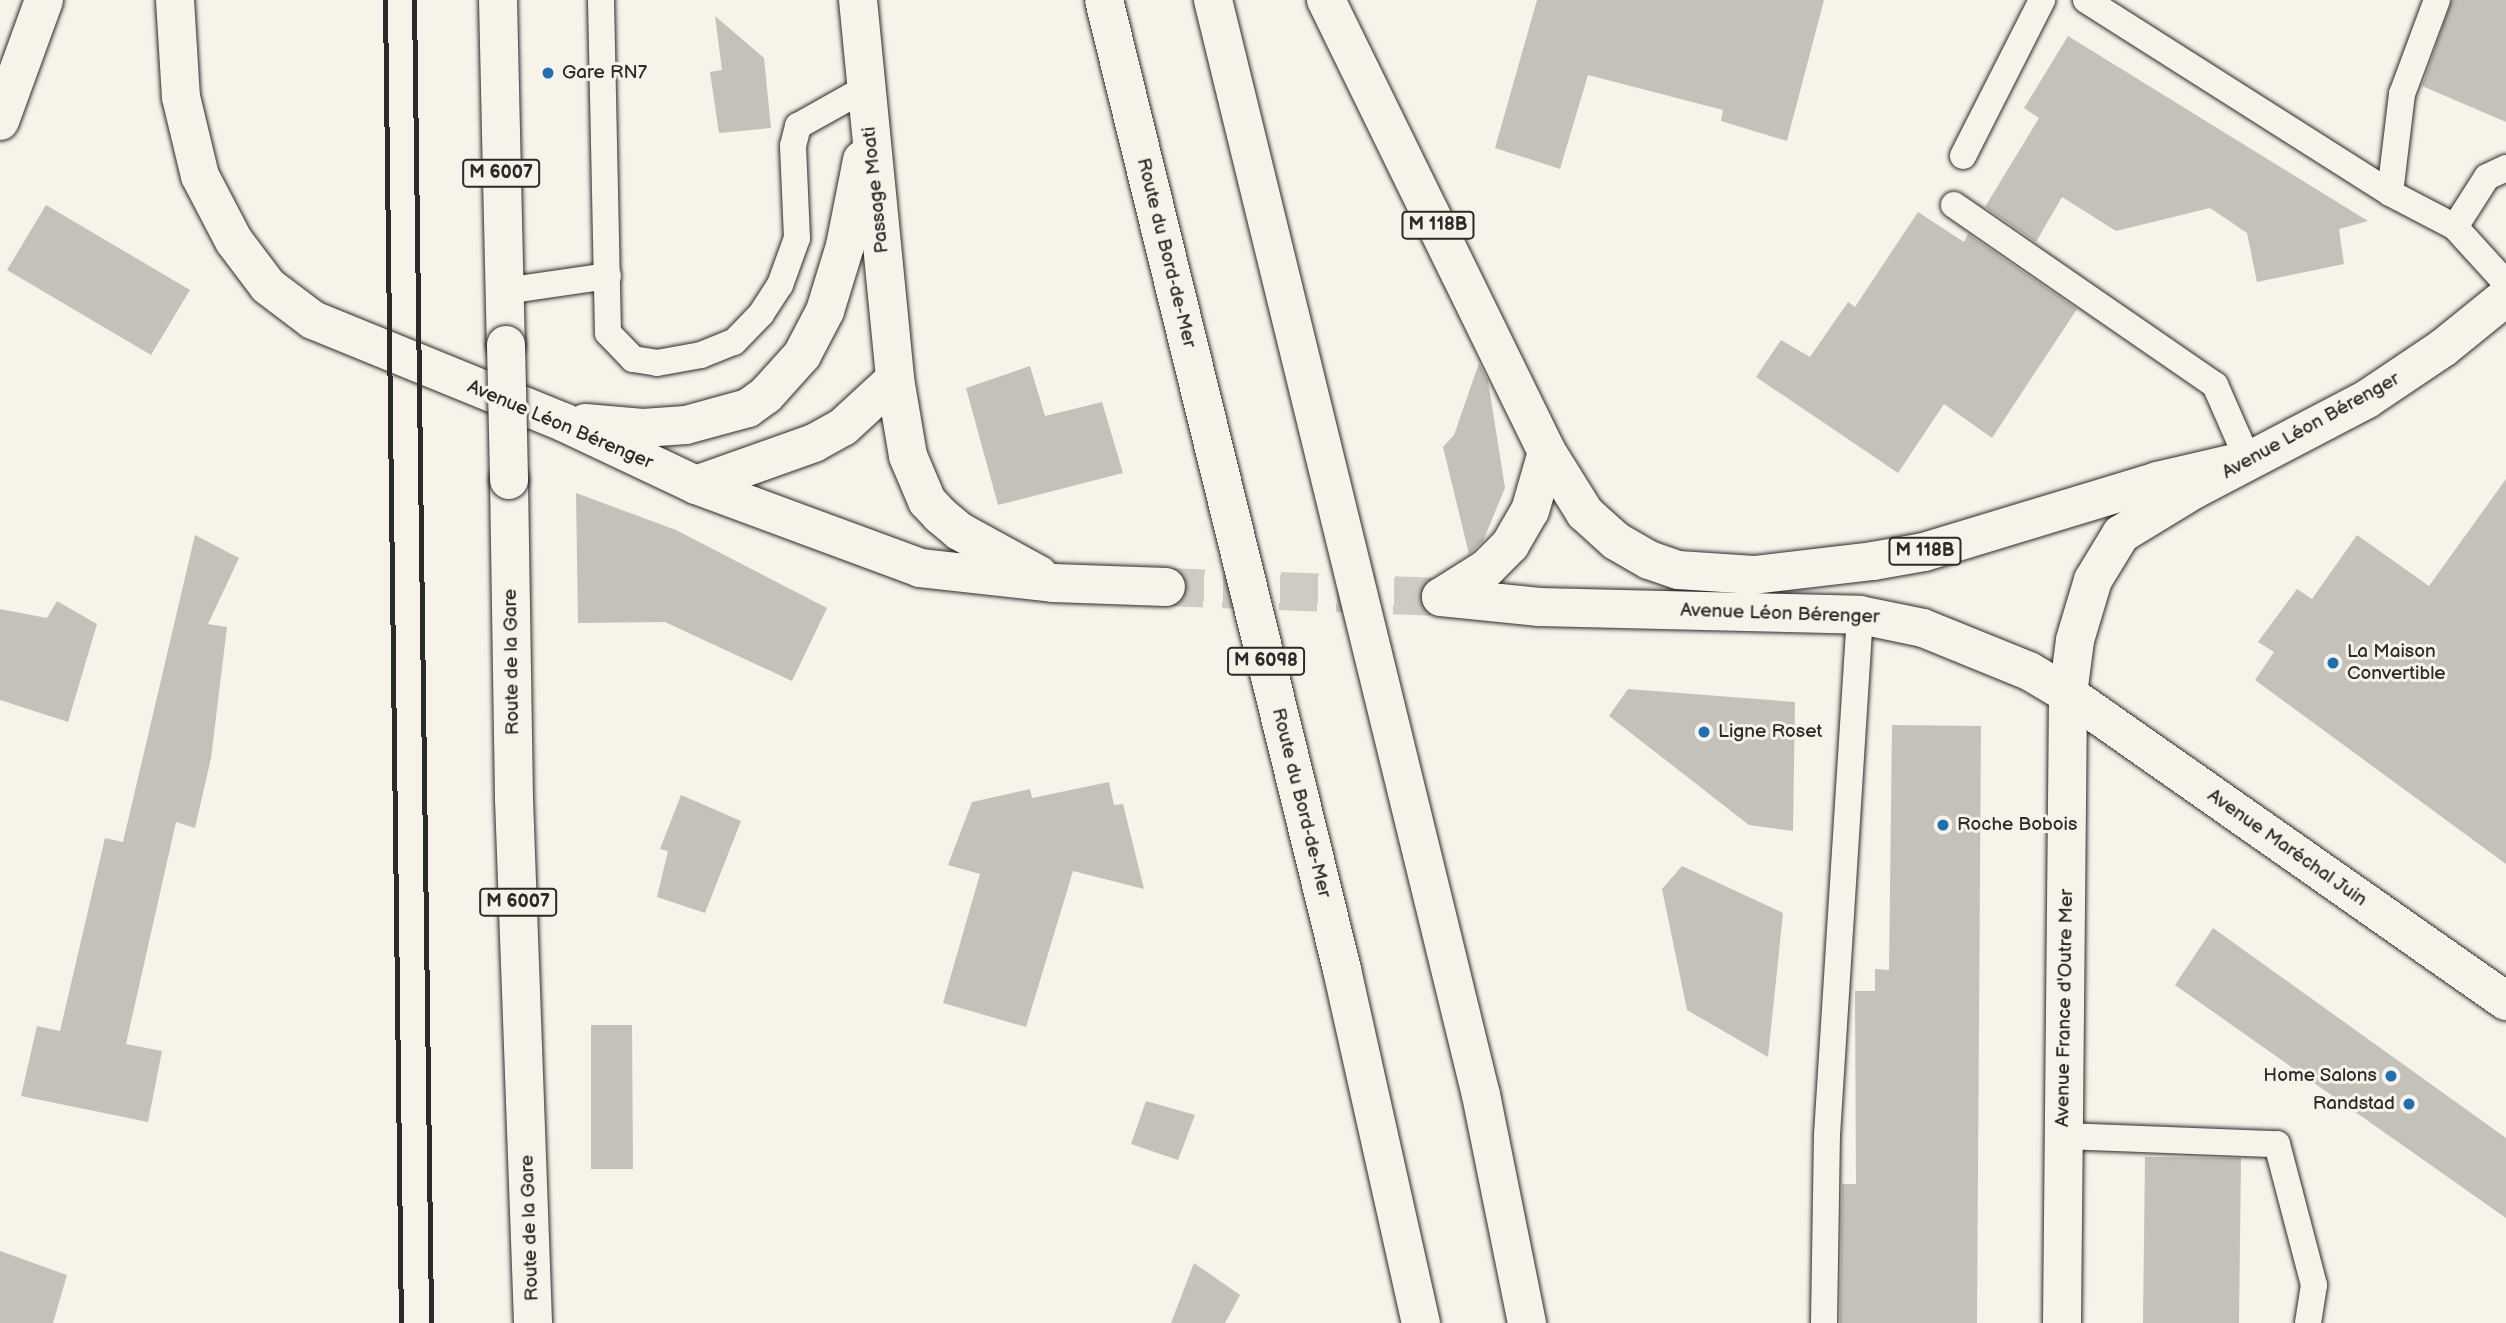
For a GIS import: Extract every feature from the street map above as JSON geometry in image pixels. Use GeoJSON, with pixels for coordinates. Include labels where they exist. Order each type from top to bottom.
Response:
{"type":"FeatureCollection","features":[{"type":"Feature","properties":{"kind":"main road"},"geometry":{"type":"LineString","coordinates":[[0,121],[44,0]]}},
{"type":"Feature","properties":{"kind":"main road","name":"Avenue Léon Bérenger"},"geometry":{"type":"LineString","coordinates":[[175,0],[181,97],[200,176],[234,241],[268,286],[291,307],[345,335],[564,422],[696,485],[920,568],[1053,583],[1166,587]]}},
{"type":"Feature","properties":{"kind":"main road","name":"Route de la Gare"},"geometry":{"type":"LineString","coordinates":[[499,0],[514,799],[533,1323]]}},
{"type":"Feature","properties":{"kind":"main road","name":"Passage Moati"},"geometry":{"type":"LineString","coordinates":[[858,0],[895,379],[908,456],[927,501],[959,531],[1053,583]]}},
{"type":"Feature","properties":{"kind":"main road","name":"Route du Bord-de-Mer"},"geometry":{"type":"LineString","coordinates":[[1104,0],[1348,996],[1421,1323]]}},
{"type":"Feature","properties":{"kind":"main road"},"geometry":{"type":"LineString","coordinates":[[1213,0],[1481,1094],[1527,1323]]}},
{"type":"Feature","properties":{"kind":"main road","name":"M 118B"},"geometry":{"type":"LineString","coordinates":[[1326,0],[1547,452],[1585,513],[1616,541],[1678,570],[1754,575],[1924,552],[2157,481],[2248,460]]}},
{"type":"Feature","properties":{"kind":"main road"},"geometry":{"type":"LineString","coordinates":[[564,422],[643,428],[686,425],[748,408],[780,381],[802,355],[825,311],[845,246],[868,104]]}},
{"type":"Feature","properties":{"kind":"main road","name":"Avenue Léon Bérenger"},"geometry":{"type":"LineString","coordinates":[[1547,452],[1531,511],[1510,545],[1487,568],[1441,597],[1539,607],[1860,615],[1923,628],[1958,641],[2068,694],[2082,609],[2107,552],[2122,534],[2248,460],[2367,399],[2443,348],[2506,297]]}},
{"type":"Feature","properties":{"kind":"main road"},"geometry":{"type":"LineString","coordinates":[[696,485],[814,443],[843,427],[895,379]]}},
{"type":"Feature","properties":{"kind":"main road","name":"Avenue Maréchal Juin"},"geometry":{"type":"LineString","coordinates":[[2068,694],[2506,1001]]}},
{"type":"Feature","properties":{"kind":"main road","name":"Avenue France d'Outre Mer"},"geometry":{"type":"LineString","coordinates":[[2062,1323],[2068,694]]}},
{"type":"Feature","properties":{"kind":"lane"},"geometry":{"type":"LineString","coordinates":[[601,0],[608,334],[633,359],[657,363],[701,355],[733,342],[761,314],[792,258],[797,238],[793,146],[798,126],[868,104]]}},
{"type":"Feature","properties":{"kind":"lane"},"geometry":{"type":"LineString","coordinates":[[1963,156],[2042,0]]}},
{"type":"Feature","properties":{"kind":"lane"},"geometry":{"type":"LineString","coordinates":[[2086,0],[2390,192],[2455,227],[2506,283]]}},
{"type":"Feature","properties":{"kind":"lane"},"geometry":{"type":"LineString","coordinates":[[2390,192],[2402,94],[2437,0]]}},
{"type":"Feature","properties":{"kind":"lane"},"geometry":{"type":"LineString","coordinates":[[2455,227],[2487,177],[2506,168]]}},
{"type":"Feature","properties":{"kind":"lane"},"geometry":{"type":"LineString","coordinates":[[1954,205],[2215,386],[2248,460]]}},
{"type":"Feature","properties":{"kind":"lane"},"geometry":{"type":"LineString","coordinates":[[505,291],[608,276]]}},
{"type":"Feature","properties":{"kind":"lane"},"geometry":{"type":"LineString","coordinates":[[1824,1323],[1826,1135],[1860,615]]}},
{"type":"Feature","properties":{"kind":"lane"},"geometry":{"type":"LineString","coordinates":[[2064,1136],[2277,1144],[2314,1284],[2308,1323]]}},
{"type":"Feature","properties":{"kind":"building"},"geometry":{"type":"Polygon","coordinates":[[[1537,0],[1824,0],[1787,141],[1721,121],[1723,110],[1588,75],[1560,169],[1495,148],[1537,0]]]}},
{"type":"Feature","properties":{"kind":"building"},"geometry":{"type":"Polygon","coordinates":[[[2452,0],[2506,0],[2506,122],[2422,86],[2452,0]]]}},
{"type":"Feature","properties":{"kind":"building"},"geometry":{"type":"Polygon","coordinates":[[[715,16],[764,58],[771,128],[719,133],[710,72],[722,70],[715,16]]]}},
{"type":"Feature","properties":{"kind":"building"},"geometry":{"type":"Polygon","coordinates":[[[2068,36],[2368,221],[2339,229],[2344,264],[2257,282],[2247,233],[2210,208],[2116,231],[2062,197],[2036,242],[1985,207],[2039,118],[2024,108],[2068,36]]]}},
{"type":"Feature","properties":{"kind":"building"},"geometry":{"type":"Polygon","coordinates":[[[46,205],[190,290],[151,355],[7,270],[46,205]]]}},
{"type":"Feature","properties":{"kind":"building"},"geometry":{"type":"Polygon","coordinates":[[[1918,212],[1964,242],[1968,234],[2077,309],[1992,438],[1944,404],[1898,473],[1756,377],[1781,340],[1810,357],[1848,302],[1855,307],[1918,212]]]}},
{"type":"Feature","properties":{"kind":"building"},"geometry":{"type":"Polygon","coordinates":[[[1479,363],[1488,381],[1505,488],[1483,541],[1469,554],[1443,447],[1454,435],[1479,363]]]}},
{"type":"Feature","properties":{"kind":"building"},"geometry":{"type":"Polygon","coordinates":[[[1030,366],[1045,416],[1102,402],[1123,473],[998,505],[966,388],[1030,366]]]}},
{"type":"Feature","properties":{"kind":"building"},"geometry":{"type":"Polygon","coordinates":[[[2506,479],[2506,864],[2255,680],[2274,652],[2258,642],[2297,589],[2312,599],[2357,535],[2429,586],[2506,479]]]}},
{"type":"Feature","properties":{"kind":"building"},"geometry":{"type":"Polygon","coordinates":[[[576,493],[676,530],[827,608],[792,681],[665,622],[578,623],[576,493]]]}},
{"type":"Feature","properties":{"kind":"building"},"geometry":{"type":"Polygon","coordinates":[[[195,535],[239,558],[208,624],[227,627],[211,758],[195,828],[176,822],[126,1044],[162,1051],[148,1122],[21,1096],[37,1026],[60,1031],[105,838],[123,842],[195,535]]]}},
{"type":"Feature","properties":{"kind":"building"},"geometry":{"type":"Polygon","coordinates":[[[57,601],[97,624],[68,722],[0,700],[0,609],[47,618],[57,601]]]}},
{"type":"Feature","properties":{"kind":"building"},"geometry":{"type":"Polygon","coordinates":[[[1628,689],[1795,702],[1793,831],[1749,825],[1609,716],[1628,689]]]}},
{"type":"Feature","properties":{"kind":"building"},"geometry":{"type":"Polygon","coordinates":[[[1892,725],[1981,726],[1977,1323],[1840,1323],[1842,1184],[1856,1184],[1855,991],[1875,991],[1875,969],[1889,970],[1892,725]]]}},
{"type":"Feature","properties":{"kind":"building"},"geometry":{"type":"Polygon","coordinates":[[[1109,782],[1114,805],[1123,804],[1144,889],[1073,871],[1026,1027],[943,1003],[980,874],[948,865],[972,802],[1030,789],[1032,798],[1109,782]]]}},
{"type":"Feature","properties":{"kind":"building"},"geometry":{"type":"Polygon","coordinates":[[[681,795],[741,821],[705,913],[657,897],[668,851],[660,849],[681,795]]]}},
{"type":"Feature","properties":{"kind":"building"},"geometry":{"type":"Polygon","coordinates":[[[1682,866],[1783,913],[1768,1057],[1687,1010],[1662,889],[1682,866]]]}},
{"type":"Feature","properties":{"kind":"building"},"geometry":{"type":"Polygon","coordinates":[[[2213,928],[2506,1138],[2506,1218],[2175,985],[2213,928]]]}},
{"type":"Feature","properties":{"kind":"building"},"geometry":{"type":"Polygon","coordinates":[[[591,1025],[632,1025],[633,1169],[591,1169],[591,1025]]]}},
{"type":"Feature","properties":{"kind":"building"},"geometry":{"type":"Polygon","coordinates":[[[1146,1101],[1195,1115],[1178,1160],[1131,1144],[1146,1101]]]}},
{"type":"Feature","properties":{"kind":"building"},"geometry":{"type":"Polygon","coordinates":[[[2145,1157],[2241,1158],[2239,1323],[2143,1323],[2145,1157]]]}},
{"type":"Feature","properties":{"kind":"building"},"geometry":{"type":"Polygon","coordinates":[[[0,1251],[67,1275],[53,1323],[0,1323],[0,1251]]]}},
{"type":"Feature","properties":{"kind":"building"},"geometry":{"type":"Polygon","coordinates":[[[1194,1263],[1240,1295],[1225,1323],[1171,1323],[1194,1263]]]}},
{"type":"Feature","properties":{"kind":"tunnel"},"geometry":{"type":"LineString","coordinates":[[1166,587],[1441,597]]}},
{"type":"Feature","properties":{"kind":"railway"},"geometry":{"type":"LineString","coordinates":[[385,0],[401,1323]]}},
{"type":"Feature","properties":{"kind":"railway"},"geometry":{"type":"LineString","coordinates":[[414,0],[431,1323]]}},
{"type":"Feature","properties":{"kind":"place","name":"Gare RN7"},"geometry":{"type":"Point","coordinates":[548,73]}},
{"type":"Feature","properties":{"kind":"place","name":"La Maison Convertible"},"geometry":{"type":"Point","coordinates":[2333,663]}},
{"type":"Feature","properties":{"kind":"place","name":"Ligne Roset"},"geometry":{"type":"Point","coordinates":[1704,732]}},
{"type":"Feature","properties":{"kind":"place","name":"Roche Bobois"},"geometry":{"type":"Point","coordinates":[1943,825]}},
{"type":"Feature","properties":{"kind":"place","name":"Home Salons"},"geometry":{"type":"Point","coordinates":[2391,1076]}},
{"type":"Feature","properties":{"kind":"place","name":"Randstad"},"geometry":{"type":"Point","coordinates":[2409,1104]}}]}
